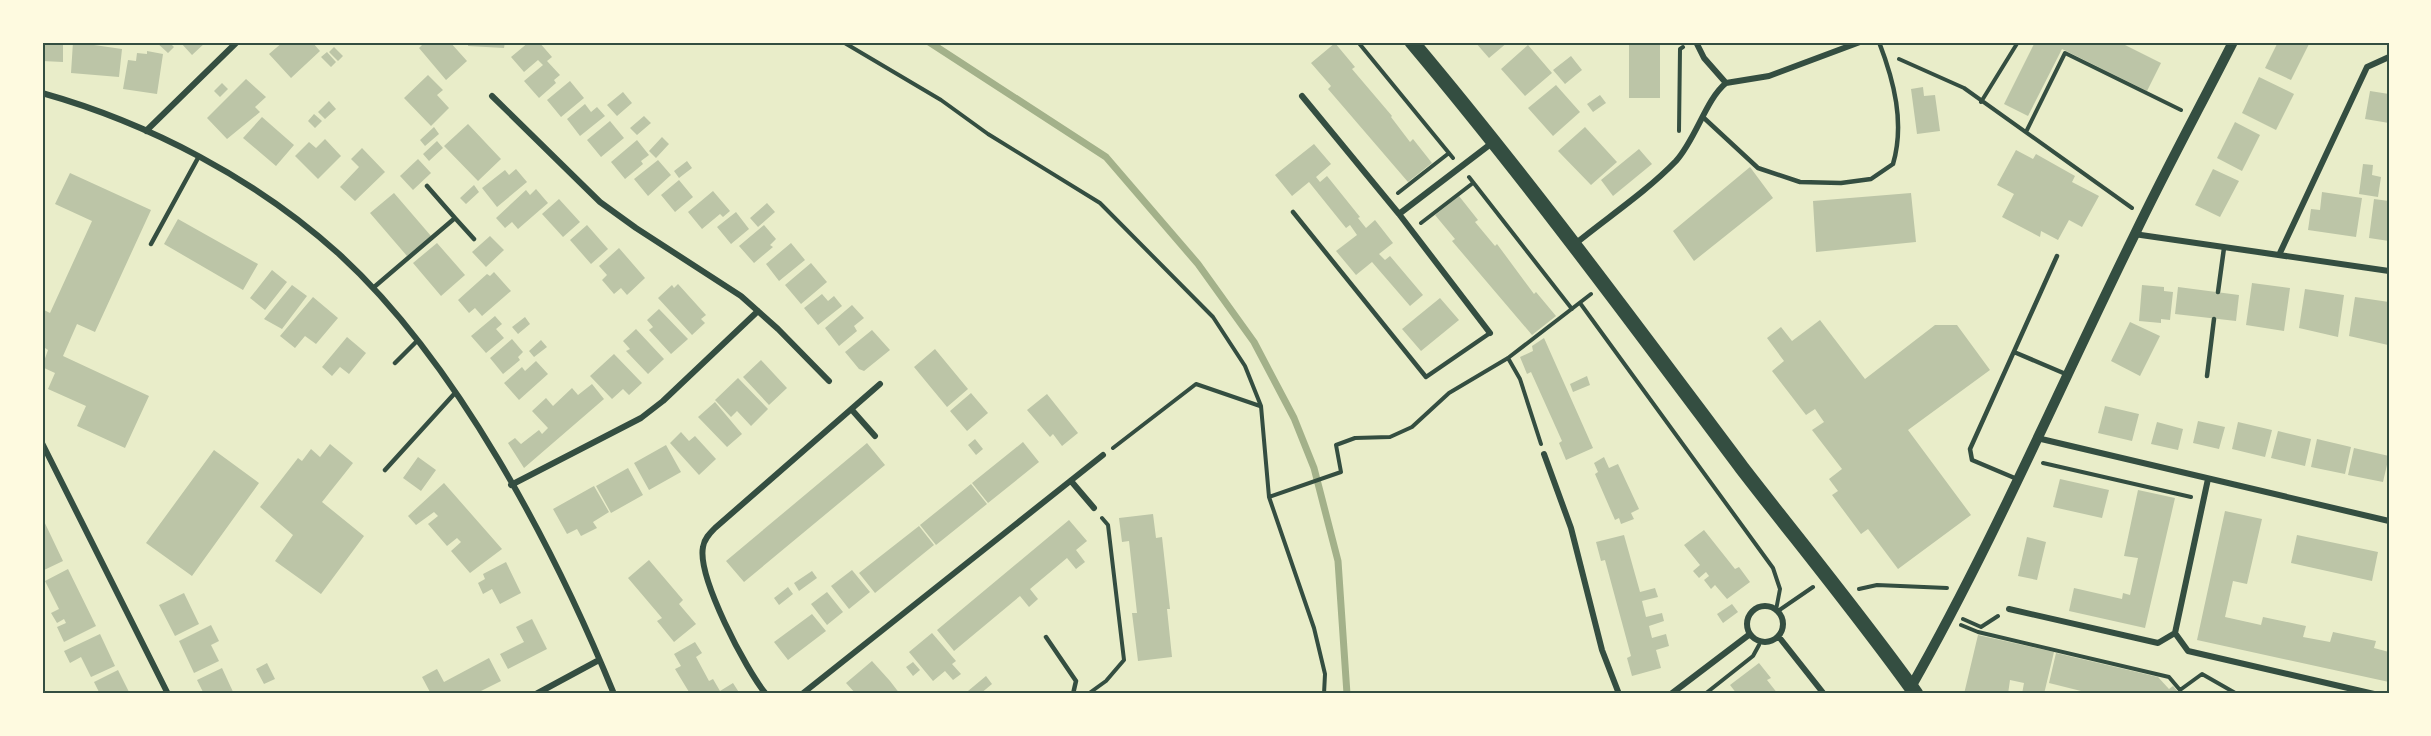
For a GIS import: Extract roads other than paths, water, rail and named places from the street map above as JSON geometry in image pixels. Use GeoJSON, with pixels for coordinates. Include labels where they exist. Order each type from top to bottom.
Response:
{"type":"FeatureCollection","features":[{"type":"Feature","properties":{"kind":"main road"},"geometry":{"type":"LineString","coordinates":[[1412,42],[1495,141],[1605,282],[1912,692]]}},
{"type":"Feature","properties":{"kind":"street"},"geometry":{"type":"LineString","coordinates":[[146,132],[237,42]]}},
{"type":"Feature","properties":{"kind":"street"},"geometry":{"type":"LineString","coordinates":[[1696,42],[1704,58],[1726,84]]}},
{"type":"Feature","properties":{"kind":"street"},"geometry":{"type":"LineString","coordinates":[[1575,244],[1662,174],[1681,155],[1713,99],[1726,84],[1768,76],[1860,42]]}},
{"type":"Feature","properties":{"kind":"street"},"geometry":{"type":"LineString","coordinates":[[1912,692],[2068,375],[2134,234],[2233,42]]}},
{"type":"Feature","properties":{"kind":"street"},"geometry":{"type":"LineString","coordinates":[[2279,255],[2367,67],[2389,57]]}},
{"type":"Feature","properties":{"kind":"street"},"geometry":{"type":"LineString","coordinates":[[42,93],[91,107],[146,132],[198,158],[264,196],[305,225],[373,288],[417,341],[455,393],[511,484],[571,599],[614,694]]}},
{"type":"Feature","properties":{"kind":"street"},"geometry":{"type":"LineString","coordinates":[[492,96],[609,209],[724,283],[758,311],[829,381]]}},
{"type":"Feature","properties":{"kind":"street"},"geometry":{"type":"LineString","coordinates":[[1302,96],[1399,214],[1490,333]]}},
{"type":"Feature","properties":{"kind":"street"},"geometry":{"type":"LineString","coordinates":[[1399,214],[1495,141]]}},
{"type":"Feature","properties":{"kind":"street"},"geometry":{"type":"LineString","coordinates":[[2134,234],[2389,271]]}},
{"type":"Feature","properties":{"kind":"street"},"geometry":{"type":"LineString","coordinates":[[511,484],[622,429],[646,414],[758,311]]}},
{"type":"Feature","properties":{"kind":"street"},"geometry":{"type":"LineString","coordinates":[[766,694],[749,671],[729,634],[706,571],[702,548],[706,537],[880,384]]}},
{"type":"Feature","properties":{"kind":"street"},"geometry":{"type":"LineString","coordinates":[[852,410],[875,436]]}},
{"type":"Feature","properties":{"kind":"street"},"geometry":{"type":"LineString","coordinates":[[2037,438],[2389,521]]}},
{"type":"Feature","properties":{"kind":"street"},"geometry":{"type":"LineString","coordinates":[[42,443],[168,694]]}},
{"type":"Feature","properties":{"kind":"street"},"geometry":{"type":"LineString","coordinates":[[1545,453],[1571,528],[1602,651],[1619,694]]}},
{"type":"Feature","properties":{"kind":"street"},"geometry":{"type":"LineString","coordinates":[[802,694],[1103,455]]}},
{"type":"Feature","properties":{"kind":"street"},"geometry":{"type":"LineString","coordinates":[[2009,609],[2158,643],[2175,633],[2208,479]]}},
{"type":"Feature","properties":{"kind":"street"},"geometry":{"type":"LineString","coordinates":[[1071,481],[1094,508]]}},
{"type":"Feature","properties":{"kind":"street"},"geometry":{"type":"LineString","coordinates":[[1768,606],[1777,610],[1784,623],[1779,637],[1772,641],[1760,641],[1750,634],[1747,623],[1754,609],[1768,606]]}},
{"type":"Feature","properties":{"kind":"street"},"geometry":{"type":"LineString","coordinates":[[2175,633],[2188,651],[2374,694]]}},
{"type":"Feature","properties":{"kind":"street"},"geometry":{"type":"LineString","coordinates":[[1671,694],[1750,634]]}},
{"type":"Feature","properties":{"kind":"street"},"geometry":{"type":"LineString","coordinates":[[1779,637],[1824,694]]}},
{"type":"Feature","properties":{"kind":"street"},"geometry":{"type":"LineString","coordinates":[[536,694],[599,660]]}},
{"type":"Feature","properties":{"kind":"lane"},"geometry":{"type":"LineString","coordinates":[[1704,118],[1758,168],[1800,182],[1841,183],[1871,179],[1893,164],[1899,122],[1892,80],[1879,42]]}},
{"type":"Feature","properties":{"kind":"lane"},"geometry":{"type":"LineString","coordinates":[[151,244],[198,158]]}},
{"type":"Feature","properties":{"kind":"lane"},"geometry":{"type":"LineString","coordinates":[[427,186],[474,239]]}},
{"type":"Feature","properties":{"kind":"lane"},"geometry":{"type":"LineString","coordinates":[[1293,212],[1426,377],[1490,333]]}},
{"type":"Feature","properties":{"kind":"lane"},"geometry":{"type":"LineString","coordinates":[[373,288],[454,218]]}},
{"type":"Feature","properties":{"kind":"lane"},"geometry":{"type":"LineString","coordinates":[[2218,292],[2224,248]]}},
{"type":"Feature","properties":{"kind":"lane"},"geometry":{"type":"LineString","coordinates":[[2017,479],[1972,460],[1970,448],[2057,256]]}},
{"type":"Feature","properties":{"kind":"lane"},"geometry":{"type":"LineString","coordinates":[[2207,376],[2214,319]]}},
{"type":"Feature","properties":{"kind":"lane"},"geometry":{"type":"LineString","coordinates":[[395,363],[417,341]]}},
{"type":"Feature","properties":{"kind":"lane"},"geometry":{"type":"LineString","coordinates":[[2014,352],[2068,375]]}},
{"type":"Feature","properties":{"kind":"lane"},"geometry":{"type":"LineString","coordinates":[[385,470],[455,393]]}},
{"type":"Feature","properties":{"kind":"lane"},"geometry":{"type":"LineString","coordinates":[[1046,637],[1076,681],[1073,694]]}},
{"type":"Feature","properties":{"kind":"waterway"},"geometry":{"type":"LineString","coordinates":[[929,42],[1106,157],[1198,264],[1254,342],[1294,418],[1314,468],[1338,561],[1347,694]]}}]}
